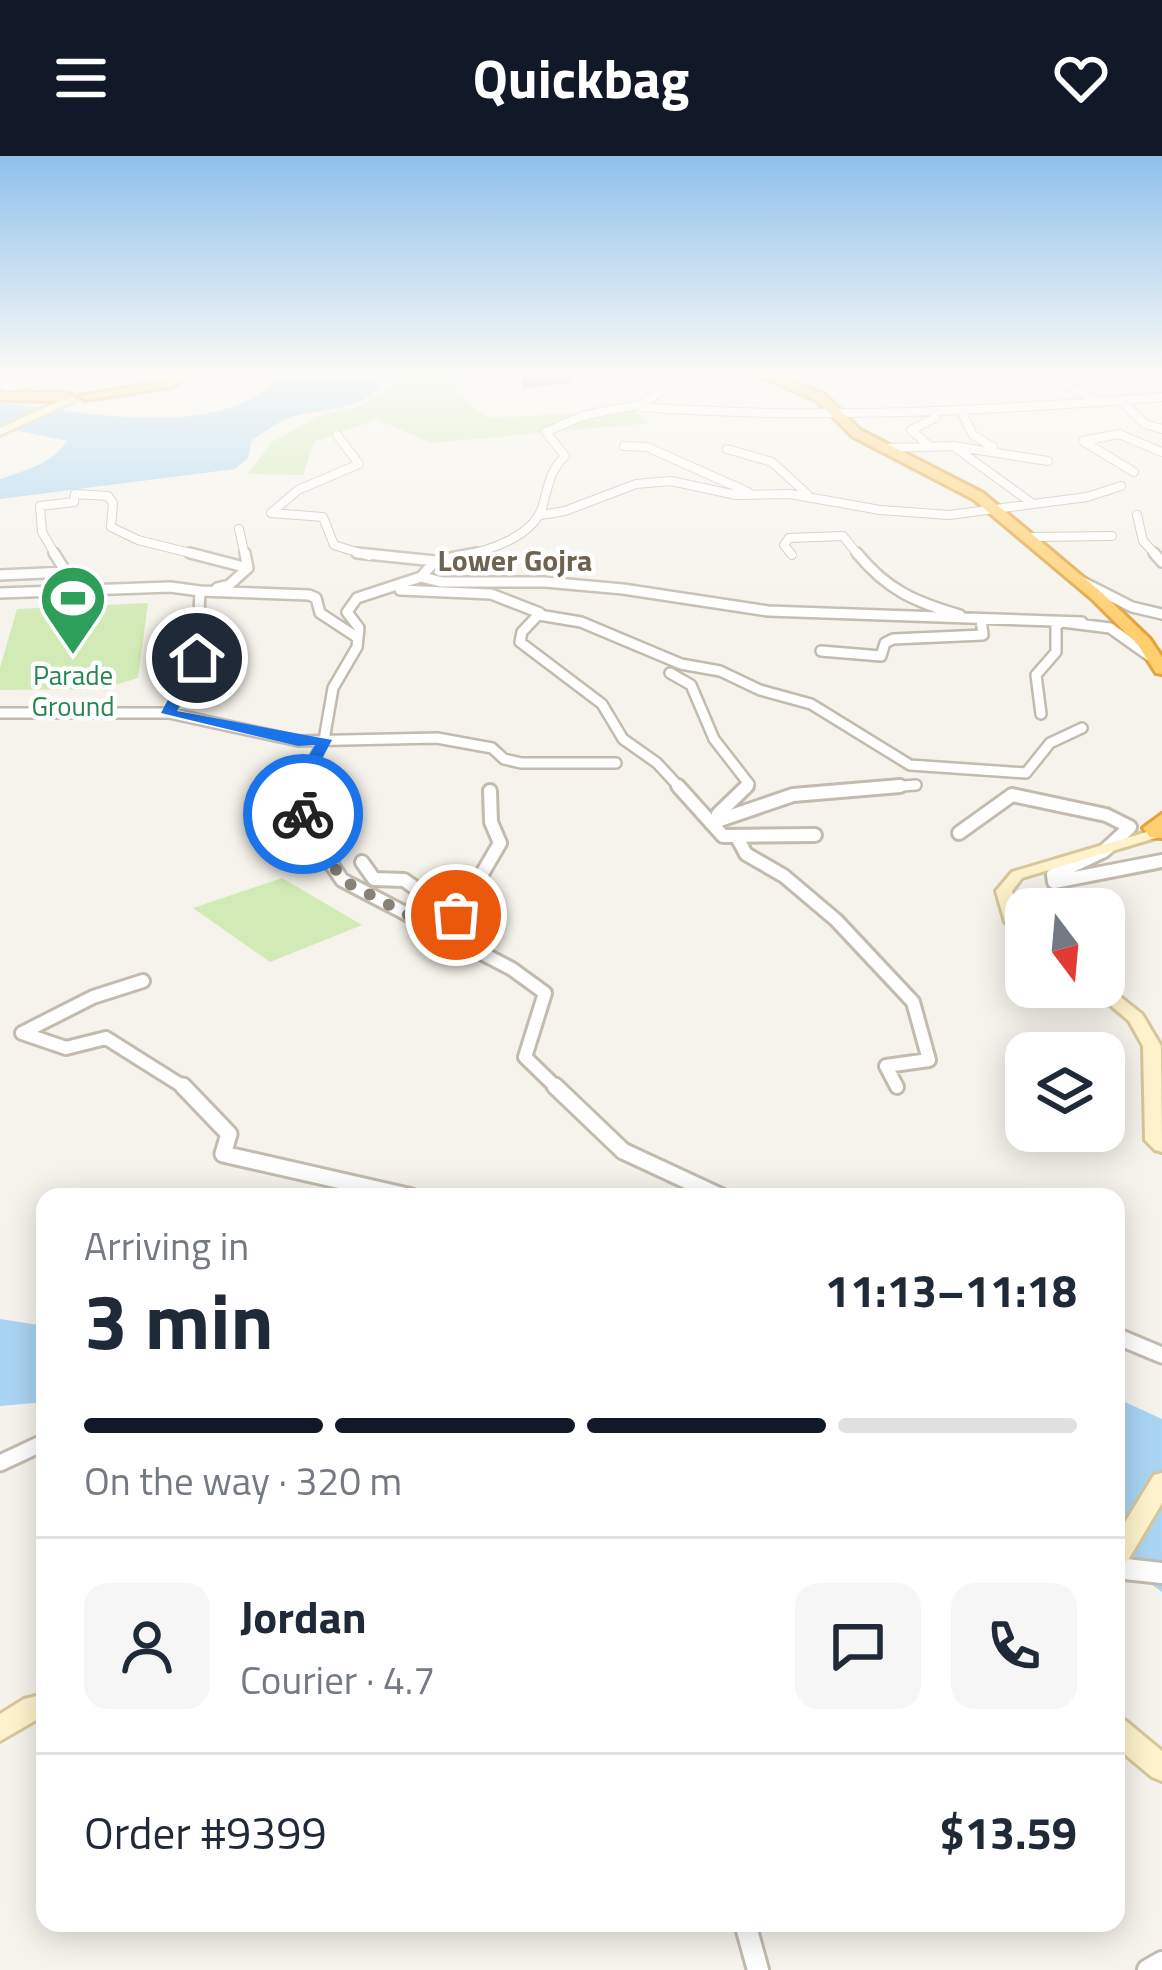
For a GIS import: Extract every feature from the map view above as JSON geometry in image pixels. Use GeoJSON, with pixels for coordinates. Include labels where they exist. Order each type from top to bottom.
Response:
{"type":"FeatureCollection","features":[{"type":"Feature","properties":{"kind":"highway"},"geometry":{"type":"LineString","coordinates":[[910,459],[996,509],[1030,537],[1124,622],[1160,665]]}},
{"type":"Feature","properties":{"kind":"main road"},"geometry":{"type":"LineString","coordinates":[[1006,888],[1017,875],[1160,828]]}},
{"type":"Feature","properties":{"kind":"main road"},"geometry":{"type":"LineString","coordinates":[[1123,1008],[1136,1018],[1152,1046],[1155,1141],[1162,1146]]}},
{"type":"Feature","properties":{"kind":"main road"},"geometry":{"type":"LineString","coordinates":[[1125,1543],[1162,1482]]}},
{"type":"Feature","properties":{"kind":"main road"},"geometry":{"type":"LineString","coordinates":[[0,1730],[36,1708]]}},
{"type":"Feature","properties":{"kind":"main road"},"geometry":{"type":"LineString","coordinates":[[1125,1737],[1162,1768]]}},
{"type":"Feature","properties":{"kind":"street"},"geometry":{"type":"LineString","coordinates":[[355,459],[359,464],[298,490],[271,513],[323,517],[334,544],[403,563],[495,550],[540,514],[565,511],[613,490],[670,481],[758,496],[811,496],[926,514],[1087,497],[1121,486]]}},
{"type":"Feature","properties":{"kind":"street"},"geometry":{"type":"LineString","coordinates":[[540,514],[550,471],[562,459]]}},
{"type":"Feature","properties":{"kind":"street"},"geometry":{"type":"LineString","coordinates":[[675,459],[758,496]]}},
{"type":"Feature","properties":{"kind":"street"},"geometry":{"type":"LineString","coordinates":[[761,459],[811,496]]}},
{"type":"Feature","properties":{"kind":"street"},"geometry":{"type":"LineString","coordinates":[[970,459],[1033,504]]}},
{"type":"Feature","properties":{"kind":"street"},"geometry":{"type":"LineString","coordinates":[[1033,459],[1048,461]]}},
{"type":"Feature","properties":{"kind":"street"},"geometry":{"type":"LineString","coordinates":[[1112,459],[1134,472]]}},
{"type":"Feature","properties":{"kind":"street"},"geometry":{"type":"LineString","coordinates":[[0,575],[66,572],[37,523],[38,511],[40,506],[74,502],[75,494],[108,496],[113,503],[110,527],[138,540],[248,568]]}},
{"type":"Feature","properties":{"kind":"street"},"geometry":{"type":"LineString","coordinates":[[1137,515],[1143,541],[1162,562]]}},
{"type":"Feature","properties":{"kind":"street"},"geometry":{"type":"LineString","coordinates":[[239,529],[248,568]]}},
{"type":"Feature","properties":{"kind":"street"},"geometry":{"type":"LineString","coordinates":[[1030,537],[1045,532],[1086,541],[1112,536]]}},
{"type":"Feature","properties":{"kind":"street"},"geometry":{"type":"LineString","coordinates":[[792,555],[784,544],[789,538],[843,536],[878,578],[908,600],[955,610],[964,619]]}},
{"type":"Feature","properties":{"kind":"street"},"geometry":{"type":"LineString","coordinates":[[421,578],[435,561]]}},
{"type":"Feature","properties":{"kind":"street"},"geometry":{"type":"LineString","coordinates":[[200,591],[229,585],[248,568]]}},
{"type":"Feature","properties":{"kind":"street"},"geometry":{"type":"LineString","coordinates":[[703,1188],[623,1151],[526,1057],[545,993],[512,969],[342,880],[302,820],[305,777],[325,740],[333,688],[358,638],[359,628],[347,612],[357,598],[421,578],[442,583],[545,582],[768,611],[1082,622],[1110,628],[1160,665]]}},
{"type":"Feature","properties":{"kind":"street"},"geometry":{"type":"LineString","coordinates":[[1075,578],[1132,608],[1162,614]]}},
{"type":"Feature","properties":{"kind":"street"},"geometry":{"type":"LineString","coordinates":[[0,592],[170,587],[309,595],[316,598],[320,613],[358,638]]}},
{"type":"Feature","properties":{"kind":"street"},"geometry":{"type":"LineString","coordinates":[[382,590],[446,590],[526,603],[538,615],[581,622],[681,664],[720,671],[760,690],[811,704],[910,765],[1026,773],[1050,743],[1082,728]]}},
{"type":"Feature","properties":{"kind":"street"},"geometry":{"type":"LineString","coordinates":[[169,713],[197,658],[200,591]]}},
{"type":"Feature","properties":{"kind":"street"},"geometry":{"type":"LineString","coordinates":[[538,615],[522,632],[520,642],[602,704],[622,739],[657,763],[723,836],[814,835]]}},
{"type":"Feature","properties":{"kind":"street"},"geometry":{"type":"LineString","coordinates":[[820,650],[881,656],[885,643],[893,639],[983,635],[982,619]]}},
{"type":"Feature","properties":{"kind":"street"},"geometry":{"type":"LineString","coordinates":[[1041,714],[1036,675],[1056,652],[1056,626],[1082,622]]}},
{"type":"Feature","properties":{"kind":"street"},"geometry":{"type":"LineString","coordinates":[[670,673],[691,685],[714,739],[749,784],[711,823]]}},
{"type":"Feature","properties":{"kind":"street"},"geometry":{"type":"LineString","coordinates":[[0,713],[169,713],[298,741],[437,738],[492,748],[503,759],[521,763],[616,764]]}},
{"type":"Feature","properties":{"kind":"street"},"geometry":{"type":"LineString","coordinates":[[711,823],[793,795],[916,785]]}},
{"type":"Feature","properties":{"kind":"street"},"geometry":{"type":"LineString","coordinates":[[454,939],[469,926],[477,904],[472,891],[500,843],[491,822],[490,791]]}},
{"type":"Feature","properties":{"kind":"street"},"geometry":{"type":"LineString","coordinates":[[958,832],[1012,795],[1120,820],[1130,827],[1103,856],[1065,868],[1053,875],[1054,882],[1162,861]]}},
{"type":"Feature","properties":{"kind":"street"},"geometry":{"type":"LineString","coordinates":[[738,839],[746,854],[784,876],[836,920],[913,1002],[929,1060],[886,1066],[897,1087]]}},
{"type":"Feature","properties":{"kind":"street"},"geometry":{"type":"LineString","coordinates":[[362,862],[374,879],[404,880],[469,926]]}},
{"type":"Feature","properties":{"kind":"street"},"geometry":{"type":"LineString","coordinates":[[143,981],[93,998],[22,1033],[66,1048],[106,1038],[179,1079],[207,1103],[229,1134],[223,1154],[372,1188]]}},
{"type":"Feature","properties":{"kind":"street"},"geometry":{"type":"LineString","coordinates":[[1125,1340],[1162,1355]]}},
{"type":"Feature","properties":{"kind":"street"},"geometry":{"type":"LineString","coordinates":[[0,1463],[36,1446]]}},
{"type":"Feature","properties":{"kind":"street"},"geometry":{"type":"LineString","coordinates":[[1125,1569],[1162,1574]]}},
{"type":"Feature","properties":{"kind":"street"},"geometry":{"type":"LineString","coordinates":[[747,1932],[758,1970]]}},
{"type":"Feature","properties":{"kind":"street"},"geometry":{"type":"LineString","coordinates":[[1148,1970],[1162,1962]]}},
{"type":"Feature","properties":{"kind":"green space"},"geometry":{"type":"Polygon","coordinates":[[[260,459],[308,459],[303,475],[248,474],[260,459]]]}},
{"type":"Feature","properties":{"kind":"green space","name":"Parade Ground"},"geometry":{"type":"Polygon","coordinates":[[[148,603],[138,678],[101,689],[0,690],[0,668],[17,609],[148,603]]]}},
{"type":"Feature","properties":{"kind":"green space"},"geometry":{"type":"Polygon","coordinates":[[[282,878],[362,925],[270,962],[193,908],[282,878]]]}},
{"type":"Feature","properties":{"kind":"water"},"geometry":{"type":"Polygon","coordinates":[[[247,459],[235,469],[0,499],[0,479],[46,461],[247,459]]]}},
{"type":"Feature","properties":{"kind":"water"},"geometry":{"type":"Polygon","coordinates":[[[0,1319],[36,1325],[36,1403],[0,1406],[0,1319]]]}},
{"type":"Feature","properties":{"kind":"water"},"geometry":{"type":"Polygon","coordinates":[[[1125,1402],[1162,1419],[1162,1592],[1125,1565],[1125,1402]]]}},
{"type":"Feature","properties":{"kind":"way so far"},"geometry":{"type":"LineString","coordinates":[[303,814],[302,820],[342,880],[454,939],[469,926],[456,915]]}},
{"type":"Feature","properties":{"kind":"place","name":"Parade Ground"},"geometry":{"type":"Point","coordinates":[73,657]}},
{"type":"Feature","properties":{"kind":"district","name":"Lower Gojra"},"geometry":{"type":"Point","coordinates":[515,560]}},
{"type":"Feature","properties":{"kind":"route"},"geometry":{"type":"LineString","coordinates":[[197,658],[169,713],[298,741],[325,740],[305,777],[303,814]]}}]}
